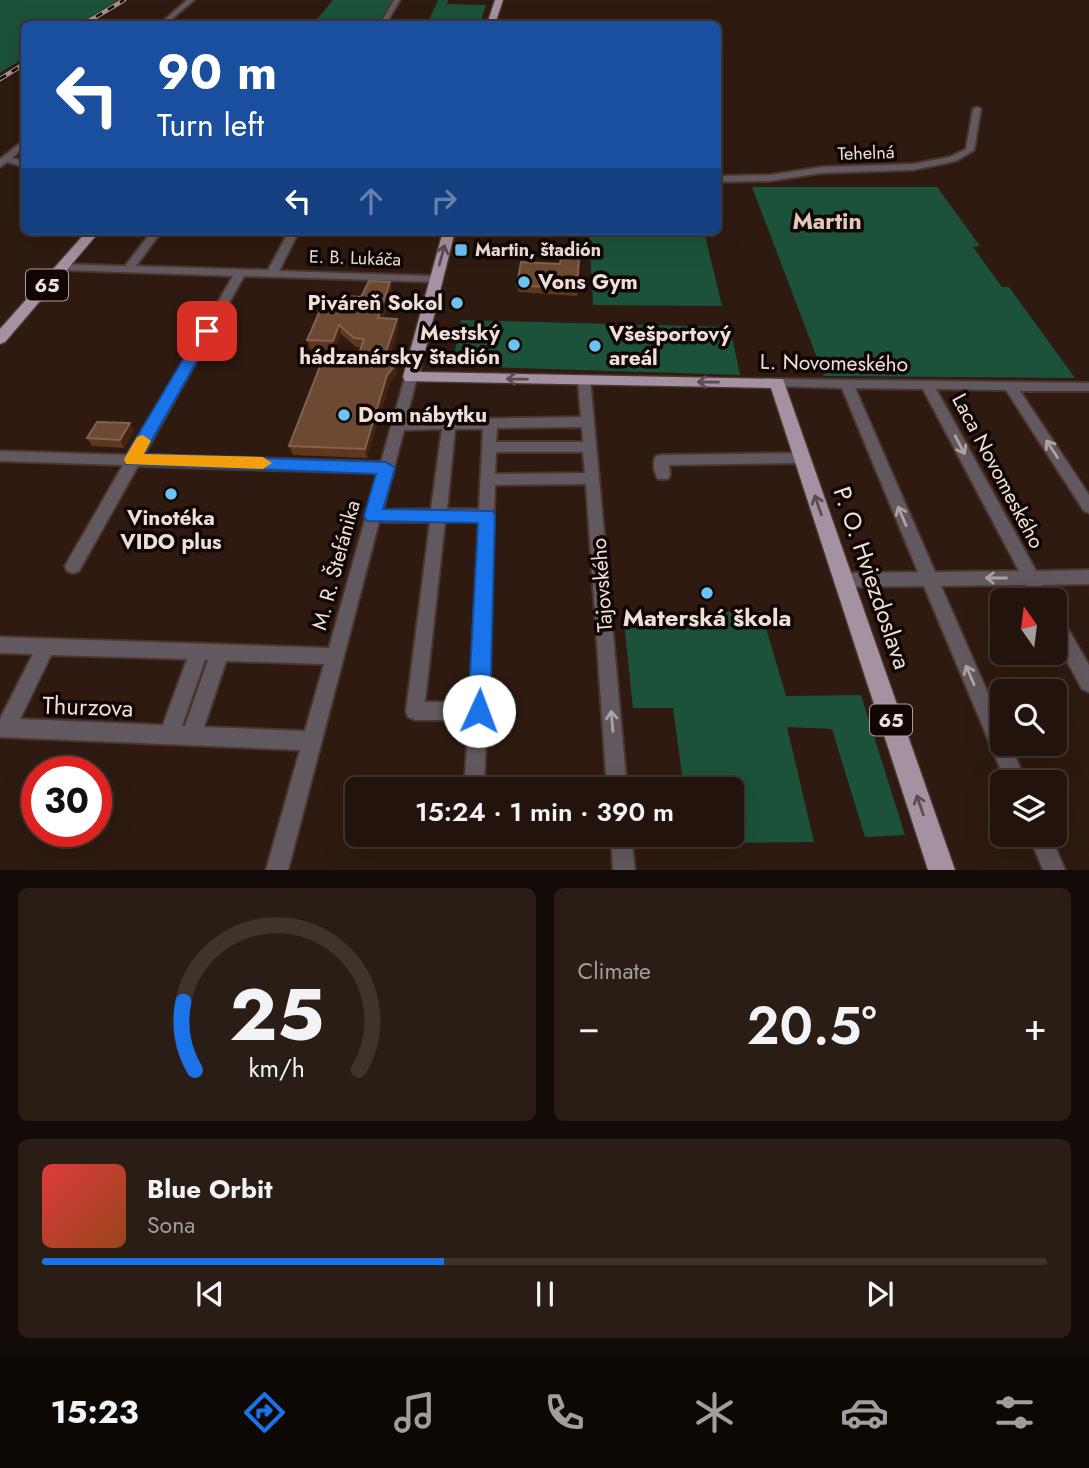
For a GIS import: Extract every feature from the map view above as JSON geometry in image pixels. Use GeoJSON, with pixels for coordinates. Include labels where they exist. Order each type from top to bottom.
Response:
{"type":"FeatureCollection","features":[{"type":"Feature","properties":{"kind":"main road"},"geometry":{"type":"LineString","coordinates":[[492,21],[499,0]]}},
{"type":"Feature","properties":{"kind":"main road","name":"65"},"geometry":{"type":"LineString","coordinates":[[0,340],[91,235]]}},
{"type":"Feature","properties":{"kind":"main road","name":"M. R. Štefánika"},"geometry":{"type":"LineString","coordinates":[[411,377],[448,235]]}},
{"type":"Feature","properties":{"kind":"main road","name":"L. Novomeského"},"geometry":{"type":"LineString","coordinates":[[411,377],[776,383]]}},
{"type":"Feature","properties":{"kind":"main road","name":"P. O. Hviezdoslava"},"geometry":{"type":"LineString","coordinates":[[776,383],[942,870]]}},
{"type":"Feature","properties":{"kind":"street"},"geometry":{"type":"LineString","coordinates":[[166,21],[191,0]]}},
{"type":"Feature","properties":{"kind":"street"},"geometry":{"type":"LineString","coordinates":[[385,21],[397,0]]}},
{"type":"Feature","properties":{"kind":"street","name":"Tehelná"},"geometry":{"type":"LineString","coordinates":[[721,179],[770,178],[822,170],[912,167],[953,159],[970,150],[977,109]]}},
{"type":"Feature","properties":{"kind":"street"},"geometry":{"type":"LineString","coordinates":[[2,161],[21,145]]}},
{"type":"Feature","properties":{"kind":"street"},"geometry":{"type":"LineString","coordinates":[[2,161],[21,157]]}},
{"type":"Feature","properties":{"kind":"street"},"geometry":{"type":"LineString","coordinates":[[2,161],[21,164]]}},
{"type":"Feature","properties":{"kind":"street"},"geometry":{"type":"LineString","coordinates":[[128,269],[154,235]]}},
{"type":"Feature","properties":{"kind":"street","name":"E. B. Lukáča"},"geometry":{"type":"LineString","coordinates":[[272,273],[291,235]]}},
{"type":"Feature","properties":{"kind":"street","name":"E. B. Lukáča"},"geometry":{"type":"LineString","coordinates":[[63,267],[436,279]]}},
{"type":"Feature","properties":{"kind":"street"},"geometry":{"type":"LineString","coordinates":[[73,566],[241,272]]}},
{"type":"Feature","properties":{"kind":"street","name":"M. R. Štefánika"},"geometry":{"type":"LineString","coordinates":[[277,870],[411,377]]}},
{"type":"Feature","properties":{"kind":"street","name":"Tajovského"},"geometry":{"type":"LineString","coordinates":[[585,380],[616,777]]}},
{"type":"Feature","properties":{"kind":"street","name":"L. Novomeského"},"geometry":{"type":"LineString","coordinates":[[776,383],[1089,387]]}},
{"type":"Feature","properties":{"kind":"street"},"geometry":{"type":"LineString","coordinates":[[847,385],[1011,770]]}},
{"type":"Feature","properties":{"kind":"street","name":"Laca Novomeského"},"geometry":{"type":"LineString","coordinates":[[927,385],[1036,588]]}},
{"type":"Feature","properties":{"kind":"street"},"geometry":{"type":"LineString","coordinates":[[1010,386],[1089,507]]}},
{"type":"Feature","properties":{"kind":"street"},"geometry":{"type":"LineString","coordinates":[[398,425],[588,422]]}},
{"type":"Feature","properties":{"kind":"street"},"geometry":{"type":"LineString","coordinates":[[449,425],[436,516],[415,712],[479,711]]}},
{"type":"Feature","properties":{"kind":"street"},"geometry":{"type":"LineString","coordinates":[[475,777],[490,425]]}},
{"type":"Feature","properties":{"kind":"street"},"geometry":{"type":"LineString","coordinates":[[490,447],[590,447]]}},
{"type":"Feature","properties":{"kind":"street"},"geometry":{"type":"LineString","coordinates":[[0,456],[386,468]]}},
{"type":"Feature","properties":{"kind":"street"},"geometry":{"type":"LineString","coordinates":[[663,475],[661,460],[802,458]]}},
{"type":"Feature","properties":{"kind":"street"},"geometry":{"type":"LineString","coordinates":[[488,480],[593,478]]}},
{"type":"Feature","properties":{"kind":"street"},"geometry":{"type":"LineString","coordinates":[[373,516],[487,516]]}},
{"type":"Feature","properties":{"kind":"street"},"geometry":{"type":"LineString","coordinates":[[843,579],[1089,577]]}},
{"type":"Feature","properties":{"kind":"street"},"geometry":{"type":"LineString","coordinates":[[0,645],[336,656]]}},
{"type":"Feature","properties":{"kind":"street"},"geometry":{"type":"LineString","coordinates":[[1068,645],[1089,683]]}},
{"type":"Feature","properties":{"kind":"street","name":"Thurzova"},"geometry":{"type":"LineString","coordinates":[[46,646],[2,728],[313,741]]}},
{"type":"Feature","properties":{"kind":"street"},"geometry":{"type":"LineString","coordinates":[[169,735],[199,651]]}},
{"type":"Feature","properties":{"kind":"street"},"geometry":{"type":"LineString","coordinates":[[191,736],[220,652]]}},
{"type":"Feature","properties":{"kind":"street"},"geometry":{"type":"LineString","coordinates":[[622,847],[624,870]]}},
{"type":"Feature","properties":{"kind":"street"},"geometry":{"type":"LineString","coordinates":[[1044,847],[1054,870]]}},
{"type":"Feature","properties":{"kind":"green space"},"geometry":{"type":"Polygon","coordinates":[[[0,0],[118,0],[84,21],[21,21],[21,60],[0,73],[0,0]]]}},
{"type":"Feature","properties":{"kind":"green space"},"geometry":{"type":"Polygon","coordinates":[[[333,0],[393,0],[381,21],[316,21],[333,0]]]}},
{"type":"Feature","properties":{"kind":"green space"},"geometry":{"type":"Polygon","coordinates":[[[438,0],[448,0],[447,4],[486,5],[481,21],[428,21],[438,0]]]}},
{"type":"Feature","properties":{"kind":"green space"},"geometry":{"type":"Polygon","coordinates":[[[752,187],[937,187],[980,246],[973,247],[1002,287],[1009,287],[1075,378],[824,376],[752,187]]]}},
{"type":"Feature","properties":{"kind":"green space"},"geometry":{"type":"Polygon","coordinates":[[[589,235],[705,235],[722,306],[593,305],[589,235]]]}},
{"type":"Feature","properties":{"kind":"green space","name":"Všešportový areál"},"geometry":{"type":"Polygon","coordinates":[[[461,320],[730,327],[740,375],[452,366],[461,320]]]}},
{"type":"Feature","properties":{"kind":"green space"},"geometry":{"type":"Polygon","coordinates":[[[761,611],[786,696],[861,695],[905,835],[865,837],[832,729],[787,727],[814,842],[744,843],[744,777],[682,777],[673,708],[633,708],[623,613],[761,611]]]}},
{"type":"Feature","properties":{"kind":"building"},"geometry":{"type":"Polygon","coordinates":[[[561,258],[579,258],[577,289],[517,285],[521,262],[560,264],[561,258]]]}},
{"type":"Feature","properties":{"kind":"building"},"geometry":{"type":"Polygon","coordinates":[[[369,281],[390,282],[378,318],[397,319],[383,361],[396,364],[387,375],[365,449],[289,446],[322,361],[356,362],[364,339],[354,338],[339,325],[333,341],[307,340],[322,306],[341,306],[345,296],[361,297],[369,281]]]}},
{"type":"Feature","properties":{"kind":"building"},"geometry":{"type":"Polygon","coordinates":[[[97,422],[130,423],[120,440],[87,438],[97,422]]]}},
{"type":"Feature","properties":{"kind":"railway"},"geometry":{"type":"LineString","coordinates":[[89,21],[124,0]]}},
{"type":"Feature","properties":{"kind":"railway"},"geometry":{"type":"LineString","coordinates":[[0,79],[21,66]]}},
{"type":"Feature","properties":{"kind":"slow traffic"},"geometry":{"type":"LineString","coordinates":[[143,441],[132,459],[263,463]]}},
{"type":"Feature","properties":{"kind":"place","name":"Martin, štadión"},"geometry":{"type":"Point","coordinates":[461,250]}},
{"type":"Feature","properties":{"kind":"place","name":"Vons Gym"},"geometry":{"type":"Point","coordinates":[524,282]}},
{"type":"Feature","properties":{"kind":"place","name":"Piváreň Sokol"},"geometry":{"type":"Point","coordinates":[457,303]}},
{"type":"Feature","properties":{"kind":"place","name":"Mestský hádzanársky štadión"},"geometry":{"type":"Point","coordinates":[514,345]}},
{"type":"Feature","properties":{"kind":"place","name":"Všešportový areál"},"geometry":{"type":"Point","coordinates":[595,346]}},
{"type":"Feature","properties":{"kind":"place","name":"Dom nábytku"},"geometry":{"type":"Point","coordinates":[344,415]}},
{"type":"Feature","properties":{"kind":"place","name":"Vinotéka VIDO plus"},"geometry":{"type":"Point","coordinates":[171,494]}},
{"type":"Feature","properties":{"kind":"place","name":"Materská škola"},"geometry":{"type":"Point","coordinates":[707,593]}},
{"type":"Feature","properties":{"kind":"district","name":"Martin"},"geometry":{"type":"Point","coordinates":[827,221]}},
{"type":"Feature","properties":{"kind":"route"},"geometry":{"type":"LineString","coordinates":[[207,331],[132,459],[386,468],[373,516],[487,516],[479,711]]}}]}
